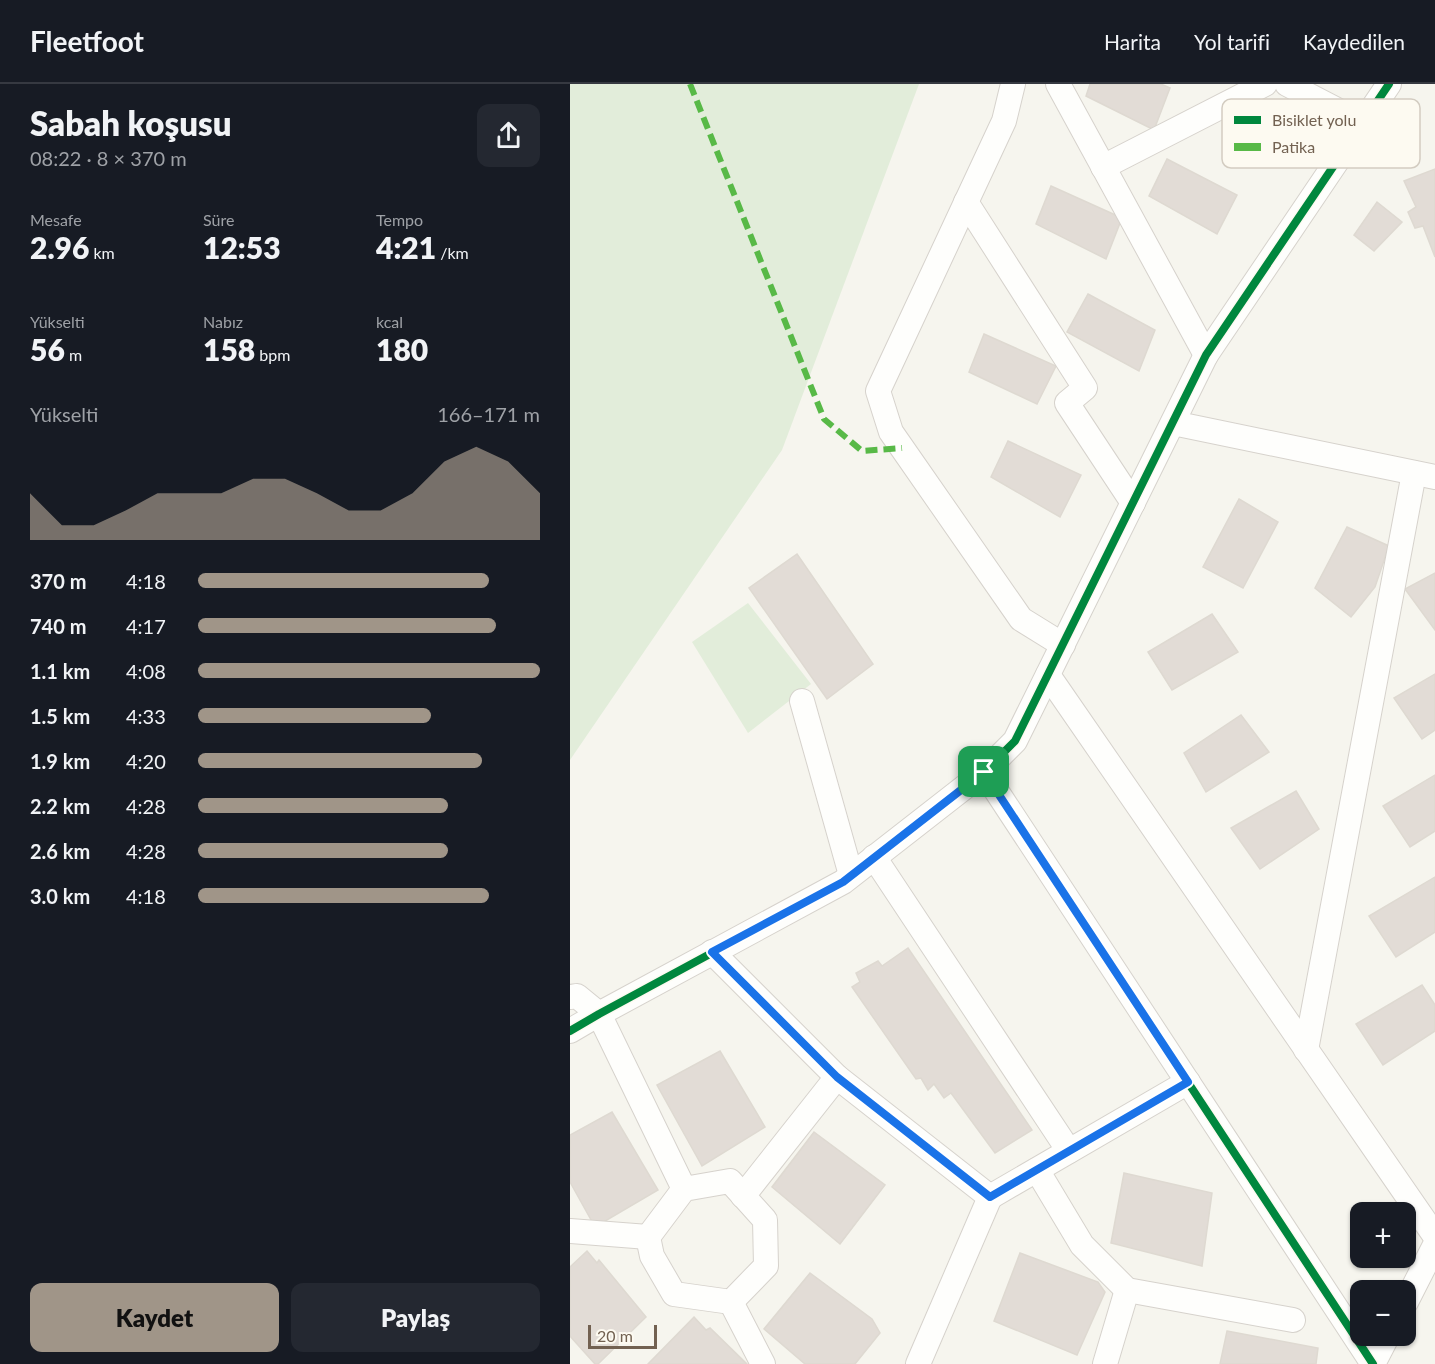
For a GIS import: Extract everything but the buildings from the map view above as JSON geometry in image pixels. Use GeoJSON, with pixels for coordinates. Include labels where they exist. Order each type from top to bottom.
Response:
{"type":"FeatureCollection","features":[{"type":"Feature","properties":{"kind":"street"},"geometry":{"type":"LineString","coordinates":[[1013,84],[1004,121],[878,391],[891,432],[1021,619],[1062,645]]}},
{"type":"Feature","properties":{"kind":"street"},"geometry":{"type":"LineString","coordinates":[[1058,84],[1206,355]]}},
{"type":"Feature","properties":{"kind":"street"},"geometry":{"type":"LineString","coordinates":[[1235,99],[1264,84]]}},
{"type":"Feature","properties":{"kind":"street"},"geometry":{"type":"LineString","coordinates":[[1287,84],[1316,99]]}},
{"type":"Feature","properties":{"kind":"street"},"geometry":{"type":"LineString","coordinates":[[1379,99],[1389,84]]}},
{"type":"Feature","properties":{"kind":"street"},"geometry":{"type":"LineString","coordinates":[[1103,167],[1222,106]]}},
{"type":"Feature","properties":{"kind":"street"},"geometry":{"type":"LineString","coordinates":[[570,1031],[843,882],[984,772],[1016,741],[1206,355],[1332,168]]}},
{"type":"Feature","properties":{"kind":"street"},"geometry":{"type":"LineString","coordinates":[[966,202],[1085,388],[1068,403],[1133,503]]}},
{"type":"Feature","properties":{"kind":"street"},"geometry":{"type":"LineString","coordinates":[[1173,423],[1424,475],[1306,1050]]}},
{"type":"Feature","properties":{"kind":"street"},"geometry":{"type":"LineString","coordinates":[[1048,675],[1435,1236]]}},
{"type":"Feature","properties":{"kind":"street"},"geometry":{"type":"LineString","coordinates":[[802,701],[851,875]]}},
{"type":"Feature","properties":{"kind":"street"},"geometry":{"type":"LineString","coordinates":[[984,772],[1373,1364],[1382,1346]]}},
{"type":"Feature","properties":{"kind":"street"},"geometry":{"type":"LineString","coordinates":[[874,857],[1069,1151]]}},
{"type":"Feature","properties":{"kind":"street"},"geometry":{"type":"LineString","coordinates":[[712,952],[837,1077],[990,1197]]}},
{"type":"Feature","properties":{"kind":"street"},"geometry":{"type":"LineString","coordinates":[[570,996],[577,996],[599,1014],[684,1189]]}},
{"type":"Feature","properties":{"kind":"street"},"geometry":{"type":"LineString","coordinates":[[743,1196],[837,1077]]}},
{"type":"Feature","properties":{"kind":"street"},"geometry":{"type":"LineString","coordinates":[[918,1364],[990,1197],[1188,1082]]}},
{"type":"Feature","properties":{"kind":"street"},"geometry":{"type":"LineString","coordinates":[[1037,1170],[1082,1245],[1127,1290],[1293,1320]]}},
{"type":"Feature","properties":{"kind":"street"},"geometry":{"type":"LineString","coordinates":[[730,1181],[765,1220],[766,1266],[731,1302],[674,1294],[652,1256],[648,1238],[684,1189],[730,1181]]}},
{"type":"Feature","properties":{"kind":"street"},"geometry":{"type":"LineString","coordinates":[[570,1231],[648,1238]]}},
{"type":"Feature","properties":{"kind":"street"},"geometry":{"type":"LineString","coordinates":[[1416,1282],[1435,1245]]}},
{"type":"Feature","properties":{"kind":"street"},"geometry":{"type":"LineString","coordinates":[[1105,1364],[1127,1290]]}},
{"type":"Feature","properties":{"kind":"street"},"geometry":{"type":"LineString","coordinates":[[731,1302],[763,1364]]}},
{"type":"Feature","properties":{"kind":"green space"},"geometry":{"type":"Polygon","coordinates":[[[570,84],[919,84],[782,450],[570,760],[570,84]]]}},
{"type":"Feature","properties":{"kind":"green space"},"geometry":{"type":"Polygon","coordinates":[[[748,603],[811,684],[748,733],[692,642],[748,603]]]}},
{"type":"Feature","properties":{"kind":"marked path"},"geometry":{"type":"LineString","coordinates":[[690,84],[824,419],[862,451],[902,448]]}},
{"type":"Feature","properties":{"kind":"cycle path"},"geometry":{"type":"LineString","coordinates":[[1379,99],[1389,84]]}},
{"type":"Feature","properties":{"kind":"cycle path"},"geometry":{"type":"LineString","coordinates":[[570,1031],[843,882],[984,772],[1015,741],[1206,355],[1332,168]]}},
{"type":"Feature","properties":{"kind":"cycle path"},"geometry":{"type":"LineString","coordinates":[[984,772],[1373,1364]]}},
{"type":"Feature","properties":{"kind":"route"},"geometry":{"type":"LineString","coordinates":[[984,772],[1188,1082],[990,1197],[837,1077],[712,952],[843,882],[984,772]]}}]}
